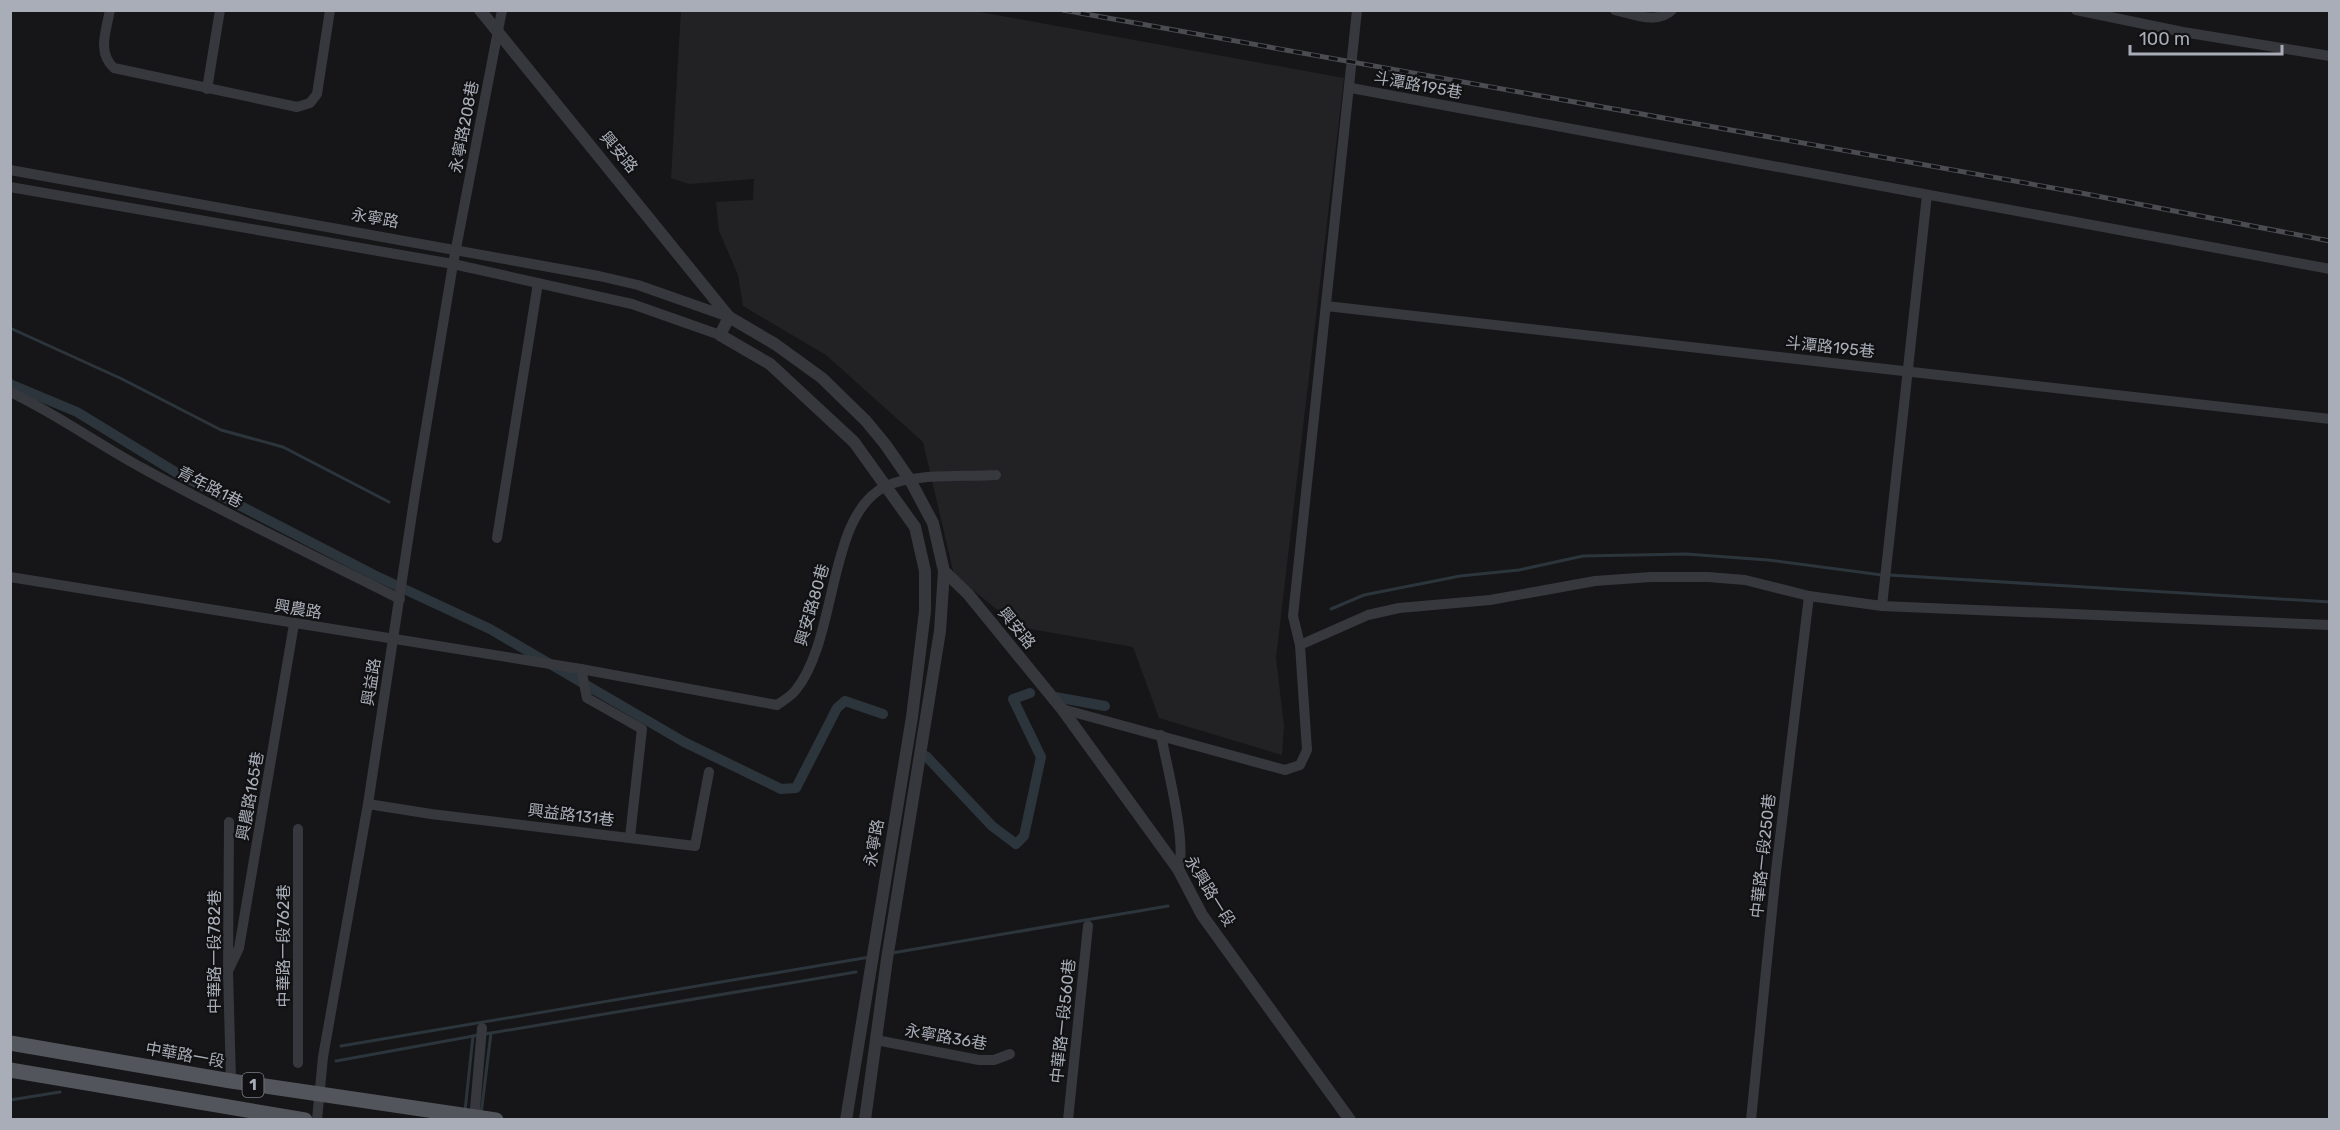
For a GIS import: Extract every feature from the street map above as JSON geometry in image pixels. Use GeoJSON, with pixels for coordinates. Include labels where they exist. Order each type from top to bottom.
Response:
{"type":"FeatureCollection","features":[{"type":"Feature","properties":{"kind":"main road","name":"中華路一段"},"geometry":{"type":"LineString","coordinates":[[10,1043],[318,1095],[474,1119],[496,1119]]}},
{"type":"Feature","properties":{"kind":"main road","name":"1"},"geometry":{"type":"LineString","coordinates":[[10,1070],[305,1119]]}},
{"type":"Feature","properties":{"kind":"street"},"geometry":{"type":"LineString","coordinates":[[110,10],[103,52],[106,61],[114,68],[297,107],[310,103],[317,94],[330,10]]}},
{"type":"Feature","properties":{"kind":"street"},"geometry":{"type":"LineString","coordinates":[[207,89],[220,10]]}},
{"type":"Feature","properties":{"kind":"street","name":"興安路"},"geometry":{"type":"LineString","coordinates":[[480,10],[729,317],[775,344],[822,378],[866,421],[910,480],[933,523],[944,571],[968,594],[1062,710]]}},
{"type":"Feature","properties":{"kind":"street","name":"永寧路208巷"},"geometry":{"type":"LineString","coordinates":[[456,249],[502,10]]}},
{"type":"Feature","properties":{"kind":"street","name":"斗潭路195巷"},"geometry":{"type":"LineString","coordinates":[[1062,710],[1285,770],[1300,765],[1307,750],[1300,645],[1293,616],[1351,88],[1357,10]]}},
{"type":"Feature","properties":{"kind":"street"},"geometry":{"type":"LineString","coordinates":[[1615,10],[1654,18],[1662,17],[1672,10]]}},
{"type":"Feature","properties":{"kind":"street"},"geometry":{"type":"LineString","coordinates":[[2076,10],[2171,30],[2330,56]]}},
{"type":"Feature","properties":{"kind":"street","name":"斗潭路195巷"},"geometry":{"type":"LineString","coordinates":[[1351,88],[2330,269]]}},
{"type":"Feature","properties":{"kind":"street","name":"永寧路"},"geometry":{"type":"LineString","coordinates":[[10,170],[456,249],[638,285],[729,317]]}},
{"type":"Feature","properties":{"kind":"street","name":"永寧路"},"geometry":{"type":"LineString","coordinates":[[10,187],[453,264],[632,304],[720,335]]}},
{"type":"Feature","properties":{"kind":"street"},"geometry":{"type":"LineString","coordinates":[[1882,606],[1906,370],[1927,195]]}},
{"type":"Feature","properties":{"kind":"street","name":"興益路"},"geometry":{"type":"LineString","coordinates":[[317,1119],[318,1095],[368,804],[415,494],[456,249]]}},
{"type":"Feature","properties":{"kind":"street"},"geometry":{"type":"LineString","coordinates":[[496,538],[538,283]]}},
{"type":"Feature","properties":{"kind":"street","name":"斗潭路195巷"},"geometry":{"type":"LineString","coordinates":[[1326,306],[2330,419]]}},
{"type":"Feature","properties":{"kind":"street"},"geometry":{"type":"LineString","coordinates":[[729,317],[720,335],[770,364],[830,417],[854,442],[915,527],[924,571],[944,571]]}},
{"type":"Feature","properties":{"kind":"street","name":"青年路1巷"},"geometry":{"type":"LineString","coordinates":[[10,392],[44,408],[131,462],[192,495],[400,599]]}},
{"type":"Feature","properties":{"kind":"street","name":"興安路80巷"},"geometry":{"type":"LineString","coordinates":[[581,669],[777,705],[795,692],[819,646],[850,525],[864,501],[887,485],[910,480],[996,475]]}},
{"type":"Feature","properties":{"kind":"street","name":"永寧路"},"geometry":{"type":"LineString","coordinates":[[846,1119],[912,717],[925,611],[924,571]]}},
{"type":"Feature","properties":{"kind":"street","name":"永寧路"},"geometry":{"type":"LineString","coordinates":[[865,1119],[940,631],[944,571]]}},
{"type":"Feature","properties":{"kind":"street","name":"興農路"},"geometry":{"type":"LineString","coordinates":[[10,577],[581,669]]}},
{"type":"Feature","properties":{"kind":"street"},"geometry":{"type":"LineString","coordinates":[[1300,645],[1368,615],[1400,608],[1490,600],[1595,581],[1651,577],[1708,577],[1745,580],[1809,596],[1882,606],[2330,625]]}},
{"type":"Feature","properties":{"kind":"street","name":"中華路一段250巷"},"geometry":{"type":"LineString","coordinates":[[1751,1119],[1776,871],[1809,596]]}},
{"type":"Feature","properties":{"kind":"street","name":"興農路165巷"},"geometry":{"type":"LineString","coordinates":[[228,971],[239,948],[294,624]]}},
{"type":"Feature","properties":{"kind":"street"},"geometry":{"type":"LineString","coordinates":[[581,669],[587,698],[642,729],[630,837]]}},
{"type":"Feature","properties":{"kind":"street","name":"永興路一段"},"geometry":{"type":"LineString","coordinates":[[1062,710],[1178,869],[1202,915],[1350,1119]]}},
{"type":"Feature","properties":{"kind":"street"},"geometry":{"type":"LineString","coordinates":[[1161,735],[1180,836],[1182,861],[1178,869]]}},
{"type":"Feature","properties":{"kind":"street","name":"興益路131巷"},"geometry":{"type":"LineString","coordinates":[[368,804],[431,814],[695,846],[709,772]]}},
{"type":"Feature","properties":{"kind":"street","name":"中華路一段782巷"},"geometry":{"type":"LineString","coordinates":[[229,822],[228,971],[231,1081]]}},
{"type":"Feature","properties":{"kind":"street","name":"中華路一段762巷"},"geometry":{"type":"LineString","coordinates":[[298,829],[298,1063]]}},
{"type":"Feature","properties":{"kind":"street","name":"中華路一段560巷"},"geometry":{"type":"LineString","coordinates":[[1068,1119],[1088,926]]}},
{"type":"Feature","properties":{"kind":"street"},"geometry":{"type":"LineString","coordinates":[[474,1119],[482,1028]]}},
{"type":"Feature","properties":{"kind":"street","name":"永寧路36巷"},"geometry":{"type":"LineString","coordinates":[[876,1040],[980,1060],[994,1060],[1010,1054]]}},
{"type":"Feature","properties":{"kind":"shaded area"},"geometry":{"type":"Polygon","coordinates":[[[681,11],[974,11],[1344,78],[1276,658],[1284,726],[1282,755],[1159,718],[1133,647],[1019,627],[954,575],[923,442],[826,355],[743,306],[738,275],[719,231],[716,202],[753,200],[754,179],[689,184],[671,178],[681,11]]]}},
{"type":"Feature","properties":{"kind":"waterway"},"geometry":{"type":"LineString","coordinates":[[10,328],[122,379],[221,430],[283,447],[389,502]]}},
{"type":"Feature","properties":{"kind":"waterway"},"geometry":{"type":"LineString","coordinates":[[10,384],[77,412],[177,473],[374,575],[490,629],[684,742],[781,789],[796,788],[837,708],[845,701],[883,714]]}},
{"type":"Feature","properties":{"kind":"waterway"},"geometry":{"type":"LineString","coordinates":[[1331,609],[1364,595],[1460,576],[1519,570],[1583,556],[1686,554],[1768,560],[1882,575]]}},
{"type":"Feature","properties":{"kind":"waterway"},"geometry":{"type":"LineString","coordinates":[[1889,575],[2330,602]]}},
{"type":"Feature","properties":{"kind":"waterway"},"geometry":{"type":"LineString","coordinates":[[926,756],[992,826],[1016,844],[1024,836],[1041,757],[1013,699],[1030,693]]}},
{"type":"Feature","properties":{"kind":"waterway"},"geometry":{"type":"LineString","coordinates":[[1055,697],[1105,706]]}},
{"type":"Feature","properties":{"kind":"waterway"},"geometry":{"type":"LineString","coordinates":[[892,953],[1168,906]]}},
{"type":"Feature","properties":{"kind":"waterway"},"geometry":{"type":"LineString","coordinates":[[341,1046],[870,957]]}},
{"type":"Feature","properties":{"kind":"waterway"},"geometry":{"type":"LineString","coordinates":[[485,1034],[856,972]]}},
{"type":"Feature","properties":{"kind":"waterway"},"geometry":{"type":"LineString","coordinates":[[481,1114],[491,1033]]}},
{"type":"Feature","properties":{"kind":"waterway"},"geometry":{"type":"LineString","coordinates":[[336,1061],[479,1035]]}},
{"type":"Feature","properties":{"kind":"waterway"},"geometry":{"type":"LineString","coordinates":[[465,1111],[473,1036]]}},
{"type":"Feature","properties":{"kind":"waterway"},"geometry":{"type":"LineString","coordinates":[[10,1100],[60,1092]]}},
{"type":"Feature","properties":{"kind":"railway"},"geometry":{"type":"LineString","coordinates":[[1063,10],[2081,193],[2330,241]]}}]}
